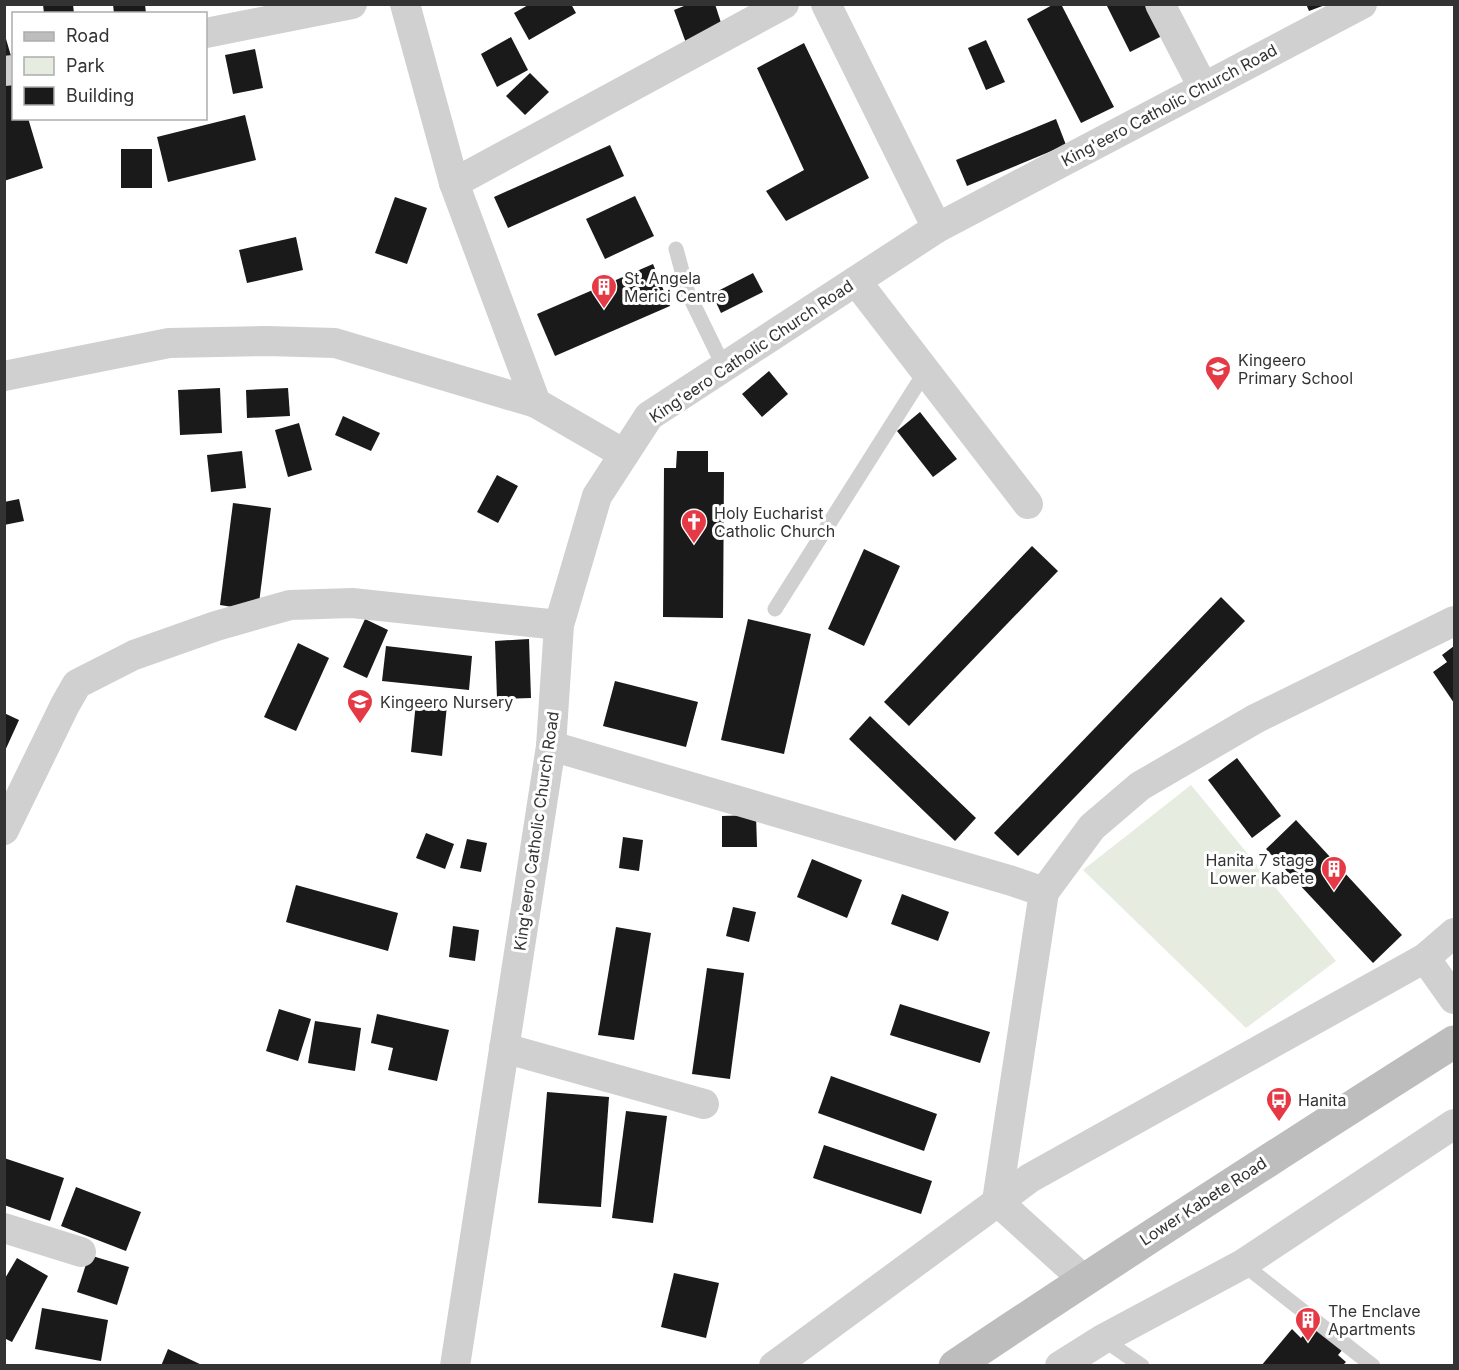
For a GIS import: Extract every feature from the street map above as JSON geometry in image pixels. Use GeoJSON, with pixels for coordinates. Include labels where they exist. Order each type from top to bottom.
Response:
{"type":"FeatureCollection","features":[{"type":"Feature","properties":{"kind":"main road","name":"Lower Kabete Road"},"geometry":{"type":"LineString","coordinates":[[955,1365],[1083,1279],[1455,1042]]}},
{"type":"Feature","properties":{"kind":"street"},"geometry":{"type":"LineString","coordinates":[[207,33],[352,4]]}},
{"type":"Feature","properties":{"kind":"street"},"geometry":{"type":"LineString","coordinates":[[405,4],[454,183],[536,403]]}},
{"type":"Feature","properties":{"kind":"street"},"geometry":{"type":"LineString","coordinates":[[454,183],[784,4]]}},
{"type":"Feature","properties":{"kind":"street"},"geometry":{"type":"LineString","coordinates":[[826,4],[938,228]]}},
{"type":"Feature","properties":{"kind":"street"},"geometry":{"type":"LineString","coordinates":[[1160,4],[1203,87]]}},
{"type":"Feature","properties":{"kind":"street","name":"King'eero Catholic Church Road"},"geometry":{"type":"LineString","coordinates":[[455,1365],[551,746],[559,625],[597,496],[649,416],[938,228],[1362,4]]}},
{"type":"Feature","properties":{"kind":"street"},"geometry":{"type":"LineString","coordinates":[[856,281],[1028,504]]}},
{"type":"Feature","properties":{"kind":"street"},"geometry":{"type":"LineString","coordinates":[[4,376],[169,343],[267,341],[335,343],[536,403],[624,454]]}},
{"type":"Feature","properties":{"kind":"street"},"geometry":{"type":"LineString","coordinates":[[4,830],[12,789],[77,684],[134,655],[216,626],[290,605],[352,603],[559,625]]}},
{"type":"Feature","properties":{"kind":"street"},"geometry":{"type":"LineString","coordinates":[[998,1201],[1044,892],[1092,827],[1140,786],[1255,719],[1455,621]]}},
{"type":"Feature","properties":{"kind":"street"},"geometry":{"type":"LineString","coordinates":[[551,746],[1044,892]]}},
{"type":"Feature","properties":{"kind":"street"},"geometry":{"type":"LineString","coordinates":[[774,1365],[1030,1178],[1425,958],[1455,933]]}},
{"type":"Feature","properties":{"kind":"street"},"geometry":{"type":"LineString","coordinates":[[1425,958],[1455,999]]}},
{"type":"Feature","properties":{"kind":"street"},"geometry":{"type":"LineString","coordinates":[[504,1048],[704,1104]]}},
{"type":"Feature","properties":{"kind":"street"},"geometry":{"type":"LineString","coordinates":[[1060,1365],[1103,1339],[1243,1264],[1455,1124]]}},
{"type":"Feature","properties":{"kind":"street"},"geometry":{"type":"LineString","coordinates":[[998,1201],[1083,1279]]}},
{"type":"Feature","properties":{"kind":"street"},"geometry":{"type":"LineString","coordinates":[[4,1228],[81,1252]]}},
{"type":"Feature","properties":{"kind":"lane"},"geometry":{"type":"LineString","coordinates":[[676,249],[688,293],[724,367]]}},
{"type":"Feature","properties":{"kind":"lane"},"geometry":{"type":"LineString","coordinates":[[775,609],[925,372]]}},
{"type":"Feature","properties":{"kind":"lane"},"geometry":{"type":"LineString","coordinates":[[1243,1264],[1373,1365]]}},
{"type":"Feature","properties":{"kind":"lane"},"geometry":{"type":"LineString","coordinates":[[1103,1339],[1142,1365]]}},
{"type":"Feature","properties":{"kind":"green space"},"geometry":{"type":"Polygon","coordinates":[[[1191,785],[1336,961],[1246,1028],[1083,870],[1191,785]]]}},
{"type":"Feature","properties":{"kind":"building"},"geometry":{"type":"Polygon","coordinates":[[[43,4],[73,4],[74,12],[44,12],[43,4]]]}},
{"type":"Feature","properties":{"kind":"building"},"geometry":{"type":"Polygon","coordinates":[[[113,4],[145,4],[146,12],[114,12],[113,4]]]}},
{"type":"Feature","properties":{"kind":"building"},"geometry":{"type":"Polygon","coordinates":[[[530,4],[571,4],[576,13],[529,40],[514,13],[530,4]]]}},
{"type":"Feature","properties":{"kind":"building"},"geometry":{"type":"Polygon","coordinates":[[[689,4],[715,4],[723,29],[686,43],[674,10],[689,4]]]}},
{"type":"Feature","properties":{"kind":"building"},"geometry":{"type":"Polygon","coordinates":[[[1054,4],[1061,4],[1114,107],[1081,123],[1027,19],[1054,4]]]}},
{"type":"Feature","properties":{"kind":"building"},"geometry":{"type":"Polygon","coordinates":[[[1106,4],[1149,4],[1164,35],[1130,52],[1106,4]]]}},
{"type":"Feature","properties":{"kind":"building"},"geometry":{"type":"Polygon","coordinates":[[[1306,4],[1325,4],[1325,5],[1309,11],[1306,4]]]}},
{"type":"Feature","properties":{"kind":"building"},"geometry":{"type":"Polygon","coordinates":[[[4,32],[11,56],[4,58],[4,32]]]}},
{"type":"Feature","properties":{"kind":"building"},"geometry":{"type":"Polygon","coordinates":[[[511,37],[528,70],[497,87],[481,54],[511,37]]]}},
{"type":"Feature","properties":{"kind":"building"},"geometry":{"type":"Polygon","coordinates":[[[986,40],[1005,82],[986,90],[968,48],[986,40]]]}},
{"type":"Feature","properties":{"kind":"building"},"geometry":{"type":"Polygon","coordinates":[[[804,43],[869,178],[786,221],[766,191],[804,170],[757,68],[804,43]]]}},
{"type":"Feature","properties":{"kind":"building"},"geometry":{"type":"Polygon","coordinates":[[[255,49],[263,88],[233,94],[225,55],[255,49]]]}},
{"type":"Feature","properties":{"kind":"building"},"geometry":{"type":"Polygon","coordinates":[[[530,73],[549,92],[525,115],[506,96],[530,73]]]}},
{"type":"Feature","properties":{"kind":"building"},"geometry":{"type":"Polygon","coordinates":[[[12,75],[12,120],[29,120],[43,168],[4,181],[4,77],[12,75]]]}},
{"type":"Feature","properties":{"kind":"building"},"geometry":{"type":"Polygon","coordinates":[[[245,115],[256,160],[168,182],[157,137],[245,115]]]}},
{"type":"Feature","properties":{"kind":"building"},"geometry":{"type":"Polygon","coordinates":[[[1056,119],[1066,145],[967,186],[956,160],[1056,119]]]}},
{"type":"Feature","properties":{"kind":"building"},"geometry":{"type":"Polygon","coordinates":[[[610,145],[624,176],[508,228],[494,197],[610,145]]]}},
{"type":"Feature","properties":{"kind":"building"},"geometry":{"type":"Polygon","coordinates":[[[121,149],[152,149],[152,188],[121,188],[121,149]]]}},
{"type":"Feature","properties":{"kind":"building"},"geometry":{"type":"Polygon","coordinates":[[[635,196],[654,236],[605,259],[586,219],[635,196]]]}},
{"type":"Feature","properties":{"kind":"building"},"geometry":{"type":"Polygon","coordinates":[[[395,197],[427,208],[407,264],[375,253],[395,197]]]}},
{"type":"Feature","properties":{"kind":"building"},"geometry":{"type":"Polygon","coordinates":[[[296,237],[303,270],[247,283],[239,250],[296,237]]]}},
{"type":"Feature","properties":{"kind":"building","name":"St. Angela Merici Centre"},"geometry":{"type":"Polygon","coordinates":[[[653,264],[670,306],[555,356],[537,314],[653,264]]]}},
{"type":"Feature","properties":{"kind":"building"},"geometry":{"type":"Polygon","coordinates":[[[753,273],[763,292],[721,313],[712,294],[753,273]]]}},
{"type":"Feature","properties":{"kind":"building"},"geometry":{"type":"Polygon","coordinates":[[[769,371],[788,394],[762,417],[742,394],[769,371]]]}},
{"type":"Feature","properties":{"kind":"building"},"geometry":{"type":"Polygon","coordinates":[[[220,388],[222,433],[180,435],[178,390],[220,388]]]}},
{"type":"Feature","properties":{"kind":"building"},"geometry":{"type":"Polygon","coordinates":[[[288,388],[290,416],[247,418],[246,390],[288,388]]]}},
{"type":"Feature","properties":{"kind":"building"},"geometry":{"type":"Polygon","coordinates":[[[920,412],[957,459],[933,477],[897,431],[920,412]]]}},
{"type":"Feature","properties":{"kind":"building"},"geometry":{"type":"Polygon","coordinates":[[[343,416],[380,433],[371,451],[335,435],[343,416]]]}},
{"type":"Feature","properties":{"kind":"building"},"geometry":{"type":"Polygon","coordinates":[[[299,423],[312,470],[288,477],[275,430],[299,423]]]}},
{"type":"Feature","properties":{"kind":"building"},"geometry":{"type":"Polygon","coordinates":[[[242,451],[246,488],[211,492],[207,455],[242,451]]]}},
{"type":"Feature","properties":{"kind":"building","name":"Holy Eucharist Catholic Church"},"geometry":{"type":"Polygon","coordinates":[[[677,451],[708,451],[708,472],[724,472],[723,618],[663,617],[664,468],[676,468],[677,451]]]}},
{"type":"Feature","properties":{"kind":"building"},"geometry":{"type":"Polygon","coordinates":[[[497,475],[518,486],[498,523],[477,512],[497,475]]]}},
{"type":"Feature","properties":{"kind":"building"},"geometry":{"type":"Polygon","coordinates":[[[19,499],[24,521],[4,525],[4,502],[19,499]]]}},
{"type":"Feature","properties":{"kind":"building"},"geometry":{"type":"Polygon","coordinates":[[[233,503],[271,508],[258,611],[220,605],[233,503]]]}},
{"type":"Feature","properties":{"kind":"building"},"geometry":{"type":"Polygon","coordinates":[[[1032,546],[1058,571],[909,726],[884,702],[1032,546]]]}},
{"type":"Feature","properties":{"kind":"building"},"geometry":{"type":"Polygon","coordinates":[[[864,549],[900,566],[864,646],[828,629],[864,549]]]}},
{"type":"Feature","properties":{"kind":"building"},"geometry":{"type":"Polygon","coordinates":[[[1221,597],[1245,621],[1018,856],[994,833],[1221,597]]]}},
{"type":"Feature","properties":{"kind":"building"},"geometry":{"type":"Polygon","coordinates":[[[365,619],[388,630],[367,678],[343,667],[365,619]]]}},
{"type":"Feature","properties":{"kind":"building"},"geometry":{"type":"Polygon","coordinates":[[[748,619],[811,634],[784,754],[721,740],[748,619]]]}},
{"type":"Feature","properties":{"kind":"building"},"geometry":{"type":"Polygon","coordinates":[[[529,639],[531,698],[497,699],[495,641],[529,639]]]}},
{"type":"Feature","properties":{"kind":"building"},"geometry":{"type":"Polygon","coordinates":[[[298,643],[329,658],[296,731],[264,717],[298,643]]]}},
{"type":"Feature","properties":{"kind":"building"},"geometry":{"type":"Polygon","coordinates":[[[386,646],[472,656],[469,690],[382,681],[386,646]]]}},
{"type":"Feature","properties":{"kind":"building"},"geometry":{"type":"Polygon","coordinates":[[[1454,646],[1454,703],[1433,672],[1447,662],[1442,655],[1454,646]]]}},
{"type":"Feature","properties":{"kind":"building"},"geometry":{"type":"Polygon","coordinates":[[[615,681],[698,702],[686,747],[603,726],[615,681]]]}},
{"type":"Feature","properties":{"kind":"building"},"geometry":{"type":"Polygon","coordinates":[[[416,702],[447,705],[442,756],[411,752],[416,702]]]}},
{"type":"Feature","properties":{"kind":"building"},"geometry":{"type":"Polygon","coordinates":[[[4,713],[19,720],[4,753],[4,713]]]}},
{"type":"Feature","properties":{"kind":"building"},"geometry":{"type":"Polygon","coordinates":[[[870,716],[976,818],[955,841],[849,739],[870,716]]]}},
{"type":"Feature","properties":{"kind":"building"},"geometry":{"type":"Polygon","coordinates":[[[1237,758],[1281,816],[1252,838],[1208,780],[1237,758]]]}},
{"type":"Feature","properties":{"kind":"building"},"geometry":{"type":"Polygon","coordinates":[[[756,815],[757,847],[722,847],[722,816],[756,815]]]}},
{"type":"Feature","properties":{"kind":"building","name":"Hanita 7 stage Lower Kabete"},"geometry":{"type":"Polygon","coordinates":[[[1296,820],[1402,935],[1373,963],[1266,849],[1296,820]]]}},
{"type":"Feature","properties":{"kind":"building"},"geometry":{"type":"Polygon","coordinates":[[[426,833],[454,844],[445,869],[416,858],[426,833]]]}},
{"type":"Feature","properties":{"kind":"building"},"geometry":{"type":"Polygon","coordinates":[[[623,837],[643,840],[639,871],[619,868],[623,837]]]}},
{"type":"Feature","properties":{"kind":"building"},"geometry":{"type":"Polygon","coordinates":[[[467,839],[487,843],[481,872],[460,868],[467,839]]]}},
{"type":"Feature","properties":{"kind":"building"},"geometry":{"type":"Polygon","coordinates":[[[812,859],[862,880],[847,918],[797,897],[812,859]]]}},
{"type":"Feature","properties":{"kind":"building"},"geometry":{"type":"Polygon","coordinates":[[[296,885],[398,913],[388,951],[286,922],[296,885]]]}},
{"type":"Feature","properties":{"kind":"building"},"geometry":{"type":"Polygon","coordinates":[[[902,894],[949,912],[938,941],[891,924],[902,894]]]}},
{"type":"Feature","properties":{"kind":"building"},"geometry":{"type":"Polygon","coordinates":[[[733,907],[756,912],[749,942],[726,936],[733,907]]]}},
{"type":"Feature","properties":{"kind":"building"},"geometry":{"type":"Polygon","coordinates":[[[453,926],[479,930],[475,961],[449,957],[453,926]]]}},
{"type":"Feature","properties":{"kind":"building"},"geometry":{"type":"Polygon","coordinates":[[[616,927],[651,933],[634,1040],[598,1035],[616,927]]]}},
{"type":"Feature","properties":{"kind":"building"},"geometry":{"type":"Polygon","coordinates":[[[707,968],[744,973],[730,1079],[692,1074],[707,968]]]}},
{"type":"Feature","properties":{"kind":"building"},"geometry":{"type":"Polygon","coordinates":[[[900,1004],[990,1032],[980,1063],[890,1035],[900,1004]]]}},
{"type":"Feature","properties":{"kind":"building"},"geometry":{"type":"Polygon","coordinates":[[[279,1009],[311,1019],[298,1061],[266,1051],[279,1009]]]}},
{"type":"Feature","properties":{"kind":"building"},"geometry":{"type":"Polygon","coordinates":[[[377,1014],[449,1030],[437,1081],[388,1070],[393,1048],[371,1043],[377,1014]]]}},
{"type":"Feature","properties":{"kind":"building"},"geometry":{"type":"Polygon","coordinates":[[[315,1021],[361,1028],[355,1071],[308,1063],[315,1021]]]}},
{"type":"Feature","properties":{"kind":"building"},"geometry":{"type":"Polygon","coordinates":[[[831,1076],[937,1114],[924,1151],[818,1113],[831,1076]]]}},
{"type":"Feature","properties":{"kind":"building"},"geometry":{"type":"Polygon","coordinates":[[[547,1092],[609,1097],[601,1207],[538,1203],[547,1092]]]}},
{"type":"Feature","properties":{"kind":"building"},"geometry":{"type":"Polygon","coordinates":[[[626,1111],[667,1116],[653,1223],[612,1218],[626,1111]]]}},
{"type":"Feature","properties":{"kind":"building"},"geometry":{"type":"Polygon","coordinates":[[[824,1145],[932,1181],[921,1214],[813,1178],[824,1145]]]}},
{"type":"Feature","properties":{"kind":"building"},"geometry":{"type":"Polygon","coordinates":[[[4,1158],[64,1178],[50,1221],[4,1205],[4,1158]]]}},
{"type":"Feature","properties":{"kind":"building"},"geometry":{"type":"Polygon","coordinates":[[[76,1187],[141,1212],[126,1251],[61,1226],[76,1187]]]}},
{"type":"Feature","properties":{"kind":"building"},"geometry":{"type":"Polygon","coordinates":[[[89,1255],[129,1267],[117,1305],[77,1292],[89,1255]]]}},
{"type":"Feature","properties":{"kind":"building"},"geometry":{"type":"Polygon","coordinates":[[[17,1258],[48,1276],[12,1342],[4,1338],[4,1280],[17,1258]]]}},
{"type":"Feature","properties":{"kind":"building"},"geometry":{"type":"Polygon","coordinates":[[[674,1273],[719,1283],[706,1338],[661,1327],[674,1273]]]}},
{"type":"Feature","properties":{"kind":"building"},"geometry":{"type":"Polygon","coordinates":[[[42,1308],[108,1320],[101,1361],[35,1349],[42,1308]]]}},
{"type":"Feature","properties":{"kind":"building","name":"The Enclave Apartments"},"geometry":{"type":"Polygon","coordinates":[[[1314,1323],[1343,1349],[1338,1355],[1346,1362],[1342,1366],[1261,1366],[1292,1329],[1301,1338],[1314,1323]]]}},
{"type":"Feature","properties":{"kind":"building"},"geometry":{"type":"Polygon","coordinates":[[[168,1349],[204,1366],[161,1366],[168,1349]]]}},
{"type":"Feature","properties":{"kind":"place","name":"St. Angela Merici Centre"},"geometry":{"type":"Point","coordinates":[604,310]}},
{"type":"Feature","properties":{"kind":"place","name":"Kingeero Primary School"},"geometry":{"type":"Point","coordinates":[1218,392]}},
{"type":"Feature","properties":{"kind":"place","name":"Holy Eucharist Catholic Church"},"geometry":{"type":"Point","coordinates":[694,545]}},
{"type":"Feature","properties":{"kind":"place","name":"Kingeero Nursery"},"geometry":{"type":"Point","coordinates":[360,725]}},
{"type":"Feature","properties":{"kind":"place","name":"Hanita 7 stage Lower Kabete"},"geometry":{"type":"Point","coordinates":[1334,892]}},
{"type":"Feature","properties":{"kind":"place","name":"Hanita"},"geometry":{"type":"Point","coordinates":[1279,1123]}},
{"type":"Feature","properties":{"kind":"place","name":"The Enclave Apartments"},"geometry":{"type":"Point","coordinates":[1308,1343]}}]}
